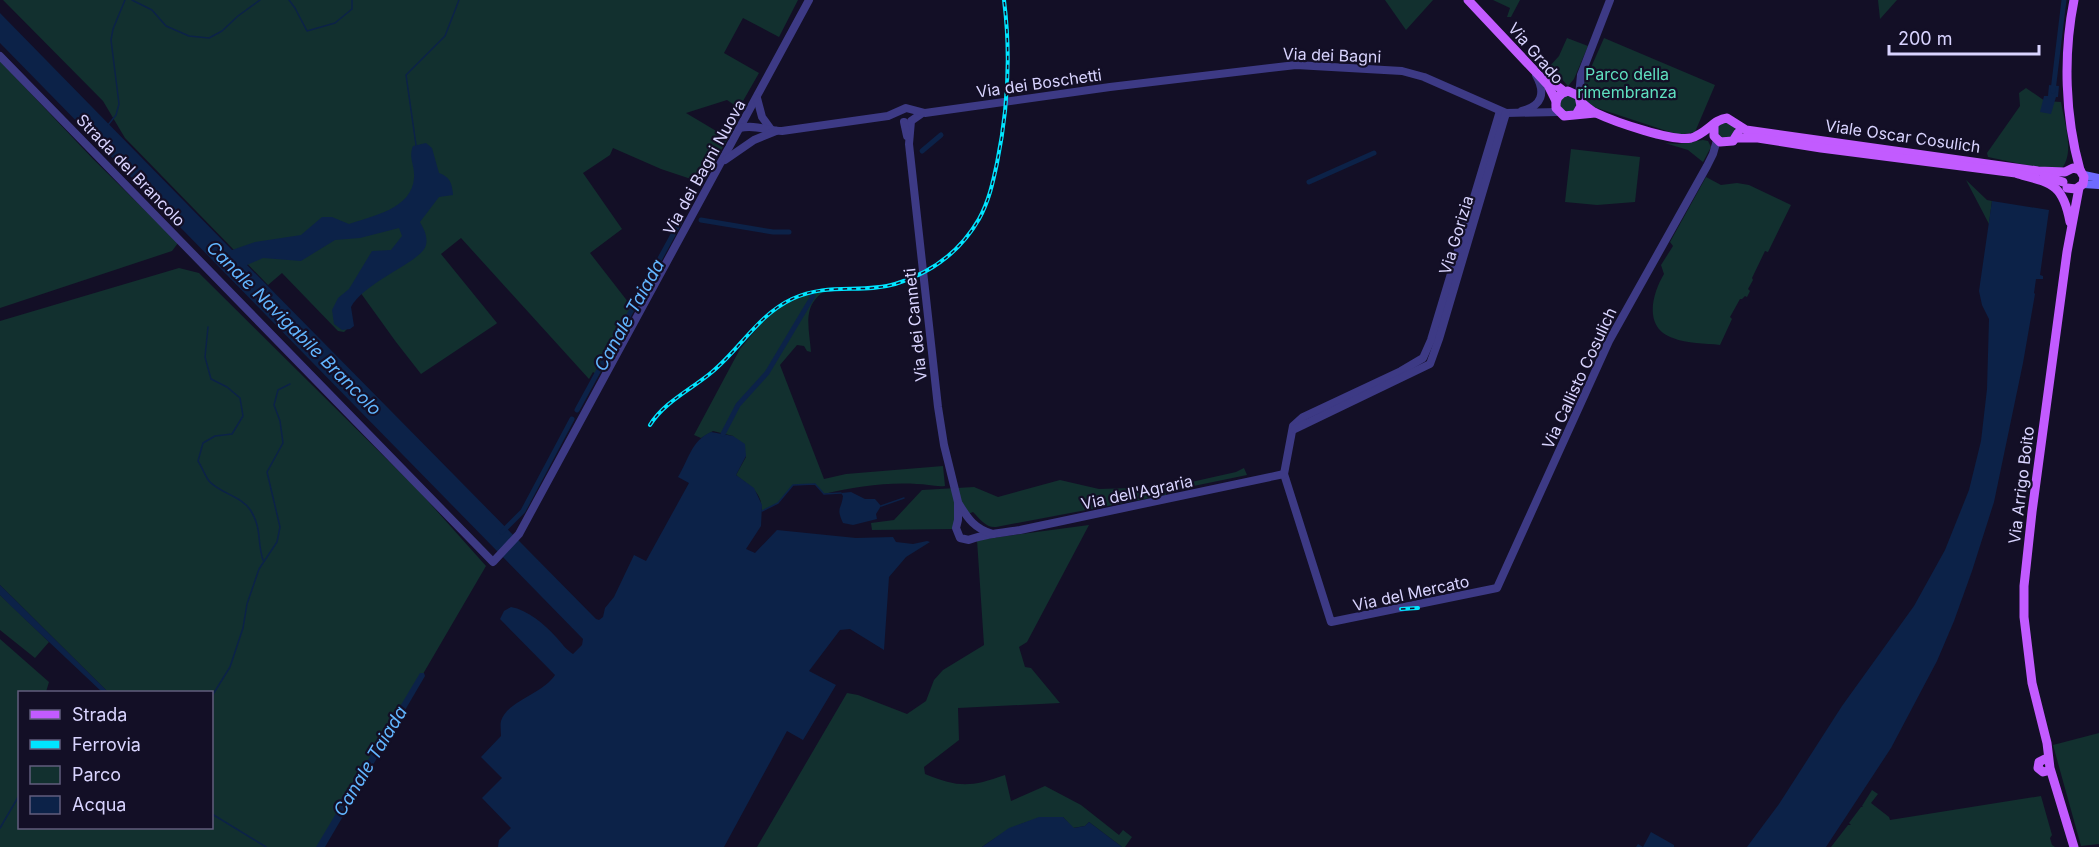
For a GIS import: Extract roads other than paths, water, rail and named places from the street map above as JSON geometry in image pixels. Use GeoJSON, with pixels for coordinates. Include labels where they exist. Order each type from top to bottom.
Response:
{"type":"FeatureCollection","features":[{"type":"Feature","properties":{"kind":"main road","name":"Via Grado"},"geometry":{"type":"LineString","coordinates":[[1468,0],[1548,85],[1556,106]]}},
{"type":"Feature","properties":{"kind":"main road","name":"Via Grado"},"geometry":{"type":"LineString","coordinates":[[1475,0],[1550,81],[1567,91]]}},
{"type":"Feature","properties":{"kind":"main road"},"geometry":{"type":"LineString","coordinates":[[2074,0],[2067,71],[2074,148],[2081,179],[2074,190],[2066,178],[2074,148]]}},
{"type":"Feature","properties":{"kind":"main road"},"geometry":{"type":"LineString","coordinates":[[1595,113],[1567,91],[1559,95],[1556,106],[1568,117],[1577,113],[1595,113],[1673,138],[1687,139],[1700,135],[1719,119],[1727,117],[1737,125],[1736,138]]}},
{"type":"Feature","properties":{"kind":"main road"},"geometry":{"type":"LineString","coordinates":[[1577,113],[1580,99]]}},
{"type":"Feature","properties":{"kind":"main road"},"geometry":{"type":"LineString","coordinates":[[1714,125],[1718,140]]}},
{"type":"Feature","properties":{"kind":"main road","name":"Viale Oscar Cosulich"},"geometry":{"type":"LineString","coordinates":[[1737,125],[1746,130],[2038,171],[2066,178]]}},
{"type":"Feature","properties":{"kind":"main road"},"geometry":{"type":"LineString","coordinates":[[1700,135],[1718,140]]}},
{"type":"Feature","properties":{"kind":"main road","name":"Viale Oscar Cosulich"},"geometry":{"type":"LineString","coordinates":[[1736,138],[1758,138],[1838,151],[2066,178]]}},
{"type":"Feature","properties":{"kind":"main road","name":"Via Callisto Cosulich"},"geometry":{"type":"LineString","coordinates":[[1718,140],[1736,138]]}},
{"type":"Feature","properties":{"kind":"main road"},"geometry":{"type":"LineString","coordinates":[[2066,178],[2073,168],[2081,179],[2099,185]]}},
{"type":"Feature","properties":{"kind":"main road"},"geometry":{"type":"LineString","coordinates":[[2018,174],[2049,184],[2058,191],[2064,198],[2071,225]]}},
{"type":"Feature","properties":{"kind":"main road","name":"Via Arrigo Boito"},"geometry":{"type":"LineString","coordinates":[[2066,178],[2071,225]]}},
{"type":"Feature","properties":{"kind":"main road"},"geometry":{"type":"LineString","coordinates":[[2081,179],[2099,178]]}},
{"type":"Feature","properties":{"kind":"main road","name":"Via Arrigo Boito"},"geometry":{"type":"LineString","coordinates":[[2074,847],[2048,765],[2045,736],[2032,683],[2024,617],[2024,586],[2071,225],[2081,179]]}},
{"type":"Feature","properties":{"kind":"street","name":"Via dei Bagni Nuova"},"geometry":{"type":"LineString","coordinates":[[496,559],[519,534],[809,0]]}},
{"type":"Feature","properties":{"kind":"street"},"geometry":{"type":"LineString","coordinates":[[1580,99],[1581,75],[1610,0]]}},
{"type":"Feature","properties":{"kind":"street","name":"Strada del Brancolo"},"geometry":{"type":"LineString","coordinates":[[0,56],[496,559]]}},
{"type":"Feature","properties":{"kind":"street","name":"Via dei Bagni"},"geometry":{"type":"LineString","coordinates":[[1157,81],[1286,65],[1402,71],[1424,77],[1507,112]]}},
{"type":"Feature","properties":{"kind":"street"},"geometry":{"type":"LineString","coordinates":[[1507,112],[1531,108],[1541,99],[1542,89],[1533,69]]}},
{"type":"Feature","properties":{"kind":"street"},"geometry":{"type":"LineString","coordinates":[[1567,91],[1581,75]]}},
{"type":"Feature","properties":{"kind":"street","name":"Via dei Boschetti"},"geometry":{"type":"LineString","coordinates":[[740,128],[773,129],[884,117],[907,117],[1157,81]]}},
{"type":"Feature","properties":{"kind":"street"},"geometry":{"type":"LineString","coordinates":[[757,98],[762,117],[773,129]]}},
{"type":"Feature","properties":{"kind":"street"},"geometry":{"type":"LineString","coordinates":[[1507,112],[1538,112],[1556,106]]}},
{"type":"Feature","properties":{"kind":"street","name":"Via Gorizia"},"geometry":{"type":"LineString","coordinates":[[1292,433],[1293,426],[1303,417],[1401,371],[1423,358],[1507,112]]}},
{"type":"Feature","properties":{"kind":"street","name":"Via Gorizia"},"geometry":{"type":"LineString","coordinates":[[1292,433],[1303,424],[1430,364],[1507,112]]}},
{"type":"Feature","properties":{"kind":"street","name":"Via dei Canneti"},"geometry":{"type":"LineString","coordinates":[[907,117],[938,407],[944,445],[958,502],[958,523]]}},
{"type":"Feature","properties":{"kind":"street"},"geometry":{"type":"LineString","coordinates":[[740,128],[746,137],[754,140]]}},
{"type":"Feature","properties":{"kind":"street","name":"Via dei Boschetti"},"geometry":{"type":"LineString","coordinates":[[722,163],[773,129]]}},
{"type":"Feature","properties":{"kind":"street","name":"Via Callisto Cosulich"},"geometry":{"type":"LineString","coordinates":[[1497,588],[1610,341],[1713,154],[1718,140]]}},
{"type":"Feature","properties":{"kind":"street"},"geometry":{"type":"LineString","coordinates":[[1284,474],[1292,433]]}},
{"type":"Feature","properties":{"kind":"street","name":"Via del Mercato"},"geometry":{"type":"LineString","coordinates":[[1284,474],[1330,622],[1497,588]]}},
{"type":"Feature","properties":{"kind":"street","name":"Via dell'Agraria"},"geometry":{"type":"LineString","coordinates":[[974,537],[1111,512],[1284,474]]}},
{"type":"Feature","properties":{"kind":"street","name":"Via dei Canneti"},"geometry":{"type":"LineString","coordinates":[[958,502],[971,522]]}},
{"type":"Feature","properties":{"kind":"street"},"geometry":{"type":"LineString","coordinates":[[971,522],[976,532],[974,537],[966,540],[960,538],[957,532],[958,523],[971,522],[985,532],[994,534]]}},
{"type":"Feature","properties":{"kind":"water","name":"Canale Navigabile Brancolo"},"geometry":{"type":"Polygon","coordinates":[[[0,13],[232,250],[255,242],[301,235],[322,217],[332,217],[349,224],[389,210],[399,204],[412,189],[414,169],[411,154],[413,146],[426,143],[432,148],[439,173],[450,181],[453,195],[439,197],[420,222],[426,239],[426,245],[422,251],[368,289],[351,307],[354,326],[350,329],[342,330],[334,324],[332,310],[338,298],[349,289],[372,251],[391,250],[402,236],[399,228],[360,238],[335,240],[301,261],[263,258],[247,265],[596,619],[603,617],[605,608],[614,597],[634,555],[646,561],[689,483],[678,477],[691,451],[699,440],[711,432],[733,436],[745,444],[746,456],[736,475],[754,488],[762,505],[761,526],[746,549],[755,553],[777,530],[856,538],[893,537],[896,542],[913,544],[930,542],[906,557],[889,577],[884,650],[850,629],[840,630],[809,671],[836,685],[803,740],[787,731],[724,847],[498,847],[499,840],[511,828],[482,798],[502,778],[481,757],[501,736],[501,723],[510,708],[549,682],[555,675],[500,619],[504,611],[511,607],[524,611],[541,623],[573,654],[582,645],[583,639],[0,43],[0,13]]]}},
{"type":"Feature","properties":{"kind":"water"},"geometry":{"type":"Polygon","coordinates":[[[2049,85],[2059,86],[2058,97],[2056,97],[2051,114],[2040,112],[2044,96],[2048,96],[2049,85]]]}},
{"type":"Feature","properties":{"kind":"water"},"geometry":{"type":"Polygon","coordinates":[[[1992,201],[2049,210],[2040,275],[2043,279],[2036,279],[2023,363],[1994,502],[1954,621],[1937,661],[1891,748],[1826,847],[1747,847],[1779,804],[1842,706],[1914,606],[1945,550],[1969,490],[1981,441],[1987,389],[1989,319],[1982,305],[1979,291],[1992,201]]]}},
{"type":"Feature","properties":{"kind":"water"},"geometry":{"type":"Polygon","coordinates":[[[851,492],[865,499],[875,499],[881,506],[876,514],[877,519],[853,525],[843,523],[839,511],[843,496],[841,493],[851,492]]]}},
{"type":"Feature","properties":{"kind":"water"},"geometry":{"type":"Polygon","coordinates":[[[0,585],[107,691],[101,691],[0,595],[0,585]]]}},
{"type":"Feature","properties":{"kind":"water"},"geometry":{"type":"Polygon","coordinates":[[[420,673],[424,673],[425,676],[325,847],[316,847],[420,673]]]}},
{"type":"Feature","properties":{"kind":"water"},"geometry":{"type":"Polygon","coordinates":[[[1039,817],[1063,817],[1074,828],[1085,826],[1089,822],[1122,847],[982,847],[1009,828],[1039,817]]]}},
{"type":"Feature","properties":{"kind":"water"},"geometry":{"type":"Polygon","coordinates":[[[1651,832],[1674,845],[1674,847],[1643,847],[1651,832]]]}},
{"type":"Feature","properties":{"kind":"waterway"},"geometry":{"type":"LineString","coordinates":[[108,125],[116,115],[119,104],[111,40],[125,0]]}},
{"type":"Feature","properties":{"kind":"waterway"},"geometry":{"type":"LineString","coordinates":[[132,0],[152,10],[166,26],[189,36],[209,38],[222,31],[260,0]]}},
{"type":"Feature","properties":{"kind":"waterway"},"geometry":{"type":"LineString","coordinates":[[289,0],[307,31],[335,23],[352,9],[352,0]]}},
{"type":"Feature","properties":{"kind":"waterway"},"geometry":{"type":"LineString","coordinates":[[416,145],[406,75],[445,36],[459,0]]}},
{"type":"Feature","properties":{"kind":"waterway"},"geometry":{"type":"LineString","coordinates":[[2053,91],[2064,0]]}},
{"type":"Feature","properties":{"kind":"waterway"},"geometry":{"type":"LineString","coordinates":[[922,151],[941,135]]}},
{"type":"Feature","properties":{"kind":"waterway"},"geometry":{"type":"LineString","coordinates":[[1309,182],[1374,153]]}},
{"type":"Feature","properties":{"kind":"waterway","name":"Canale Taiada"},"geometry":{"type":"LineString","coordinates":[[577,410],[681,220]]}},
{"type":"Feature","properties":{"kind":"waterway","name":"Canale Taiada"},"geometry":{"type":"LineString","coordinates":[[701,220],[773,232],[789,232]]}},
{"type":"Feature","properties":{"kind":"waterway"},"geometry":{"type":"LineString","coordinates":[[723,434],[738,405],[767,373],[813,296]]}},
{"type":"Feature","properties":{"kind":"waterway"},"geometry":{"type":"LineString","coordinates":[[208,327],[205,357],[211,379],[227,387],[240,398],[243,416],[232,434],[215,436],[203,443],[198,461],[213,485],[242,502],[251,511],[257,524],[263,560]]}},
{"type":"Feature","properties":{"kind":"waterway"},"geometry":{"type":"LineString","coordinates":[[213,694],[230,667],[259,569],[277,542],[280,527],[267,472],[283,443],[280,421],[274,405],[278,390],[290,384]]}},
{"type":"Feature","properties":{"kind":"waterway","name":"Canale Taiada"},"geometry":{"type":"LineString","coordinates":[[502,532],[523,511],[572,419]]}},
{"type":"Feature","properties":{"kind":"waterway"},"geometry":{"type":"LineString","coordinates":[[762,511],[778,503],[793,485],[815,484],[824,494],[841,493]]}},
{"type":"Feature","properties":{"kind":"waterway"},"geometry":{"type":"LineString","coordinates":[[881,506],[904,498]]}},
{"type":"Feature","properties":{"kind":"waterway"},"geometry":{"type":"LineString","coordinates":[[0,828],[18,797]]}},
{"type":"Feature","properties":{"kind":"waterway"},"geometry":{"type":"LineString","coordinates":[[213,815],[266,847]]}},
{"type":"Feature","properties":{"kind":"railway"},"geometry":{"type":"LineString","coordinates":[[650,425],[663,409],[722,363],[759,323],[780,306],[792,299],[818,291],[882,287],[895,284],[921,274],[943,260],[963,242],[979,219],[985,205],[1001,143],[1008,62],[1004,0]]}},
{"type":"Feature","properties":{"kind":"railway"},"geometry":{"type":"LineString","coordinates":[[1401,609],[1418,608]]}},
{"type":"Feature","properties":{"kind":"park label","name":"Parco della rimembranza"},"geometry":{"type":"Point","coordinates":[1627,83]}}]}
